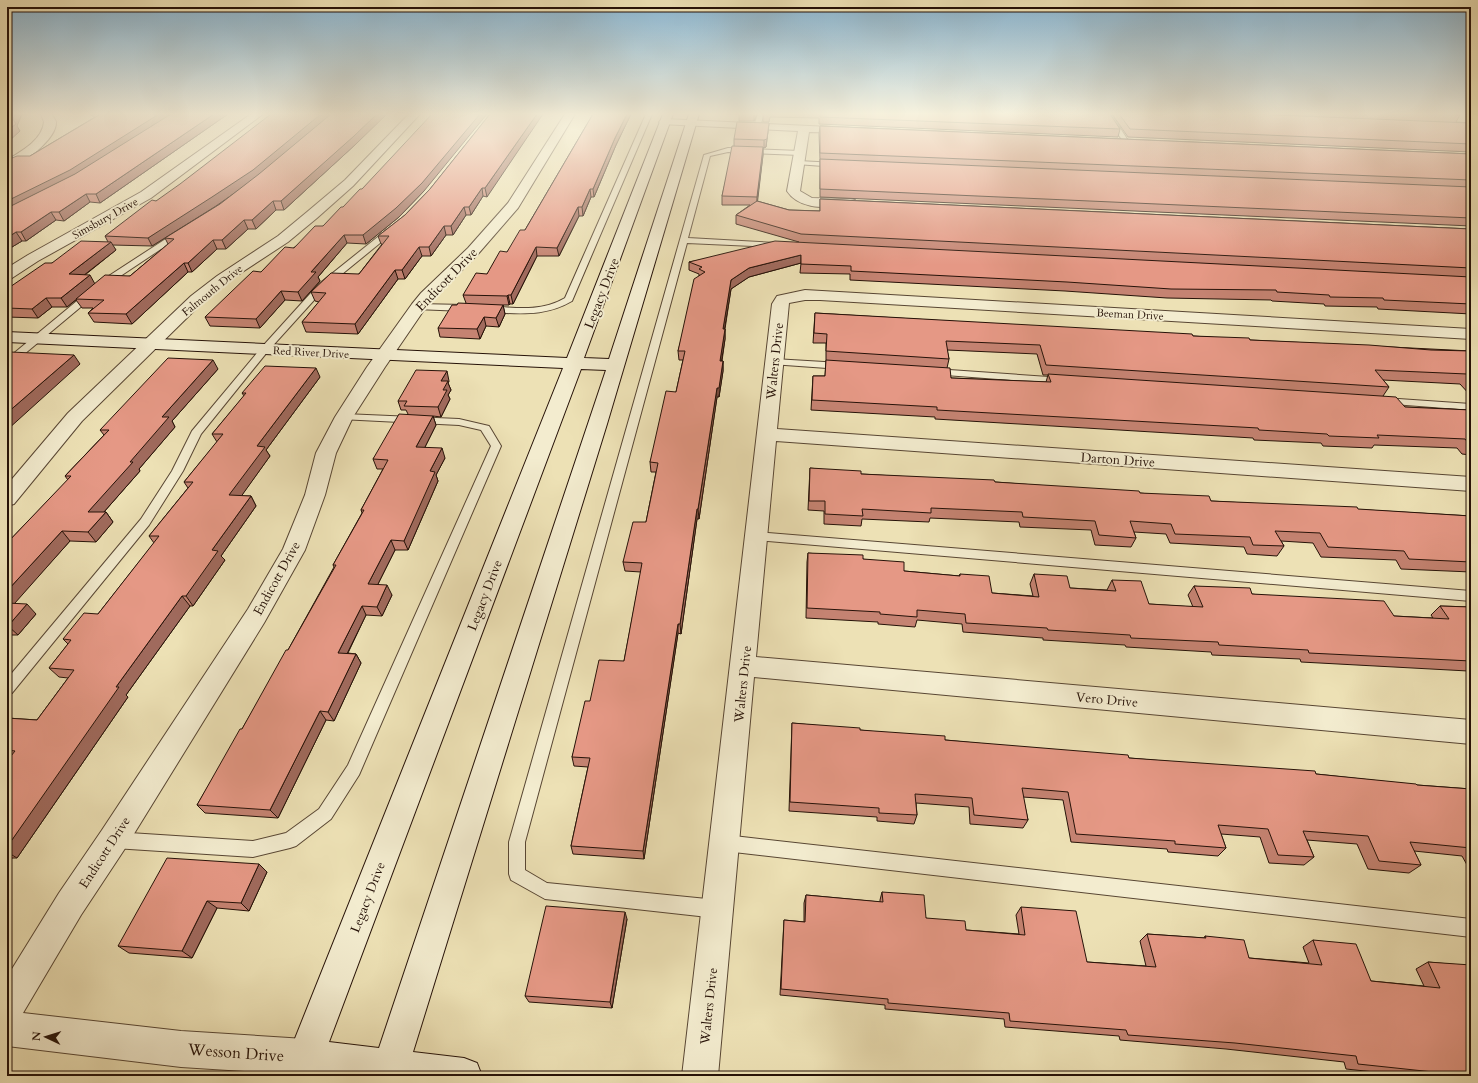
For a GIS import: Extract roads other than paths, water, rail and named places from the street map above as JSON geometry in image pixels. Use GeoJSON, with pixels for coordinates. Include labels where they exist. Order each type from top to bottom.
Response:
{"type":"FeatureCollection","features":[{"type":"Feature","properties":{"kind":"street","name":"Simsbury Drive"},"geometry":{"type":"LineString","coordinates":[[7,275],[34,258],[146,195],[188,165]]}},
{"type":"Feature","properties":{"kind":"street","name":"Falmouth Drive"},"geometry":{"type":"LineString","coordinates":[[7,499],[75,416],[197,299],[222,279],[283,239],[349,183],[367,165]]}},
{"type":"Feature","properties":{"kind":"street","name":"Endicott Drive"},"geometry":{"type":"LineString","coordinates":[[7,1008],[70,904],[113,840],[256,616],[294,550],[315,496],[326,453],[344,416],[418,306],[473,251],[513,205],[538,165]]}},
{"type":"Feature","properties":{"kind":"street","name":"Legacy Drive"},"geometry":{"type":"LineString","coordinates":[[302,1066],[574,363],[649,165]]}},
{"type":"Feature","properties":{"kind":"street"},"geometry":{"type":"LineString","coordinates":[[390,1072],[598,424],[678,165]]}},
{"type":"Feature","properties":{"kind":"street"},"geometry":{"type":"LineString","coordinates":[[798,165],[793,191],[798,198],[814,202],[861,204]]}},
{"type":"Feature","properties":{"kind":"street","name":"Beeman Drive"},"geometry":{"type":"LineString","coordinates":[[790,297],[828,296],[1471,334]]}},
{"type":"Feature","properties":{"kind":"street","name":"Walters Drive"},"geometry":{"type":"LineString","coordinates":[[700,1076],[744,666],[780,304],[783,299],[790,297]]}},
{"type":"Feature","properties":{"kind":"street","name":"Red River Drive"},"geometry":{"type":"LineString","coordinates":[[7,337],[616,365]]}},
{"type":"Feature","properties":{"kind":"street","name":"Darton Drive"},"geometry":{"type":"LineString","coordinates":[[766,434],[1471,484]]}},
{"type":"Feature","properties":{"kind":"street","name":"Vero Drive"},"geometry":{"type":"LineString","coordinates":[[744,666],[1471,732]]}},
{"type":"Feature","properties":{"kind":"street","name":"Wesson Drive"},"geometry":{"type":"LineString","coordinates":[[7,1029],[181,1048],[302,1066],[464,1076]]}},
{"type":"Feature","properties":{"kind":"lane"},"geometry":{"type":"LineString","coordinates":[[418,306],[544,311],[558,307],[569,299],[627,165]]}},
{"type":"Feature","properties":{"kind":"lane"},"geometry":{"type":"LineString","coordinates":[[704,165],[517,842],[517,874],[545,891],[718,910]]}},
{"type":"Feature","properties":{"kind":"lane"},"geometry":{"type":"LineString","coordinates":[[7,689],[145,522],[177,471],[196,433],[265,349],[322,286],[398,224]]}},
{"type":"Feature","properties":{"kind":"lane"},"geometry":{"type":"LineString","coordinates":[[7,364],[104,283],[190,228]]}},
{"type":"Feature","properties":{"kind":"lane"},"geometry":{"type":"LineString","coordinates":[[683,240],[787,245]]}},
{"type":"Feature","properties":{"kind":"lane"},"geometry":{"type":"LineString","coordinates":[[774,362],[853,367]]}},
{"type":"Feature","properties":{"kind":"lane"},"geometry":{"type":"LineString","coordinates":[[924,372],[1075,381]]}},
{"type":"Feature","properties":{"kind":"lane"},"geometry":{"type":"LineString","coordinates":[[1376,401],[1471,407]]}},
{"type":"Feature","properties":{"kind":"lane"},"geometry":{"type":"LineString","coordinates":[[113,840],[253,849],[290,840],[325,814],[354,770],[496,446],[485,428],[459,422],[344,416]]}},
{"type":"Feature","properties":{"kind":"lane"},"geometry":{"type":"LineString","coordinates":[[757,536],[1471,596]]}},
{"type":"Feature","properties":{"kind":"lane"},"geometry":{"type":"LineString","coordinates":[[725,843],[1471,928]]}}]}
